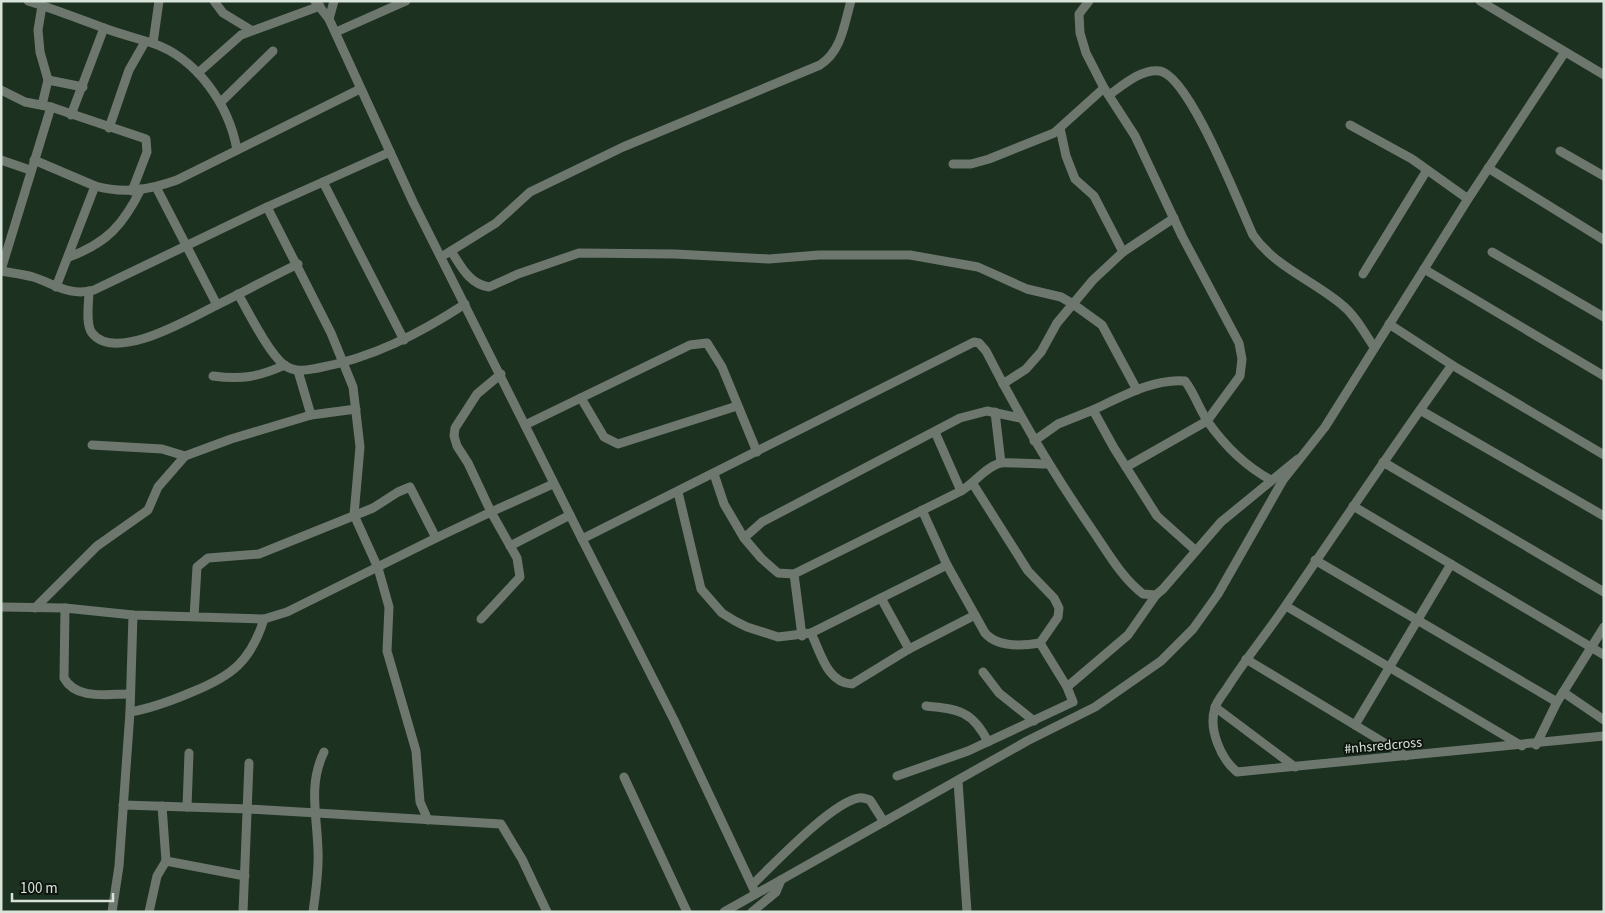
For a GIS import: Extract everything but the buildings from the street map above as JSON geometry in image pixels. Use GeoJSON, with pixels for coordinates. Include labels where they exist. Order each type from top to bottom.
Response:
{"type":"FeatureCollection","features":[{"type":"Feature","properties":{"kind":"street"},"geometry":{"type":"LineString","coordinates":[[28,1],[149,42],[179,58],[198,73],[221,102],[237,150]]}},
{"type":"Feature","properties":{"kind":"street"},"geometry":{"type":"LineString","coordinates":[[109,128],[129,70],[149,42],[159,1]]}},
{"type":"Feature","properties":{"kind":"street"},"geometry":{"type":"LineString","coordinates":[[214,1],[223,14],[251,30]]}},
{"type":"Feature","properties":{"kind":"street"},"geometry":{"type":"LineString","coordinates":[[329,19],[334,1]]}},
{"type":"Feature","properties":{"kind":"street"},"geometry":{"type":"LineString","coordinates":[[336,32],[406,1]]}},
{"type":"Feature","properties":{"kind":"street"},"geometry":{"type":"LineString","coordinates":[[441,257],[496,223],[530,192],[623,147],[820,65],[833,54],[838,46],[851,1]]}},
{"type":"Feature","properties":{"kind":"street"},"geometry":{"type":"LineString","coordinates":[[1089,1],[1079,14],[1080,33],[1086,52],[1106,91],[1135,136],[1174,218],[1239,343],[1242,359],[1240,376],[1208,421],[1126,467]]}},
{"type":"Feature","properties":{"kind":"street"},"geometry":{"type":"LineString","coordinates":[[1480,1],[1604,75]]}},
{"type":"Feature","properties":{"kind":"street"},"geometry":{"type":"LineString","coordinates":[[198,73],[232,41],[251,30],[318,4],[329,19],[360,89],[441,257],[501,374],[553,484],[674,720],[754,889]]}},
{"type":"Feature","properties":{"kind":"street"},"geometry":{"type":"LineString","coordinates":[[42,6],[38,30],[40,52],[48,80],[46,106],[34,160],[1,270],[33,277],[70,292],[89,291],[186,248],[267,207],[390,152]]}},
{"type":"Feature","properties":{"kind":"street"},"geometry":{"type":"LineString","coordinates":[[71,115],[83,88],[104,28]]}},
{"type":"Feature","properties":{"kind":"street"},"geometry":{"type":"LineString","coordinates":[[221,102],[273,51]]}},
{"type":"Feature","properties":{"kind":"street"},"geometry":{"type":"LineString","coordinates":[[754,889],[781,880],[1079,714],[1096,707],[1161,661],[1192,629],[1218,594],[1298,459],[1324,427],[1488,168],[1565,52]]}},
{"type":"Feature","properties":{"kind":"street"},"geometry":{"type":"LineString","coordinates":[[953,164],[971,164],[1054,134],[1106,91],[1151,71],[1161,71],[1172,77],[1205,128],[1253,235],[1263,250],[1341,303],[1360,324],[1374,347]]}},
{"type":"Feature","properties":{"kind":"street"},"geometry":{"type":"LineString","coordinates":[[48,80],[83,88]]}},
{"type":"Feature","properties":{"kind":"street"},"geometry":{"type":"LineString","coordinates":[[34,160],[109,190],[137,190],[156,187],[176,180],[360,89]]}},
{"type":"Feature","properties":{"kind":"street"},"geometry":{"type":"LineString","coordinates":[[1,90],[25,102],[46,106],[109,128],[144,137],[147,141],[147,152],[137,190],[127,215],[104,241],[69,257]]}},
{"type":"Feature","properties":{"kind":"street"},"geometry":{"type":"LineString","coordinates":[[1350,125],[1412,159],[1468,200]]}},
{"type":"Feature","properties":{"kind":"street"},"geometry":{"type":"LineString","coordinates":[[1060,128],[1066,156],[1075,179],[1094,196],[1123,252]]}},
{"type":"Feature","properties":{"kind":"street"},"geometry":{"type":"LineString","coordinates":[[1560,151],[1604,176]]}},
{"type":"Feature","properties":{"kind":"street"},"geometry":{"type":"LineString","coordinates":[[1,160],[30,170]]}},
{"type":"Feature","properties":{"kind":"street"},"geometry":{"type":"LineString","coordinates":[[1488,168],[1604,240]]}},
{"type":"Feature","properties":{"kind":"street"},"geometry":{"type":"LineString","coordinates":[[1363,274],[1427,170]]}},
{"type":"Feature","properties":{"kind":"street"},"geometry":{"type":"LineString","coordinates":[[323,182],[404,340]]}},
{"type":"Feature","properties":{"kind":"street"},"geometry":{"type":"LineString","coordinates":[[56,286],[69,257],[95,186]]}},
{"type":"Feature","properties":{"kind":"street"},"geometry":{"type":"LineString","coordinates":[[156,187],[217,305]]}},
{"type":"Feature","properties":{"kind":"street"},"geometry":{"type":"LineString","coordinates":[[267,207],[298,264],[331,333],[353,387],[360,447],[354,515],[378,568],[389,607],[387,650],[416,751],[420,802],[428,820]]}},
{"type":"Feature","properties":{"kind":"street"},"geometry":{"type":"LineString","coordinates":[[1003,384],[1026,369],[1041,352],[1057,323],[1093,280],[1123,252],[1174,218]]}},
{"type":"Feature","properties":{"kind":"street"},"geometry":{"type":"LineString","coordinates":[[451,251],[467,275],[476,283],[489,287],[528,270],[579,253],[675,254],[769,259],[819,255],[910,255],[978,267],[1027,289],[1061,297],[1102,325],[1137,390]]}},
{"type":"Feature","properties":{"kind":"street"},"geometry":{"type":"LineString","coordinates":[[1492,252],[1604,317]]}},
{"type":"Feature","properties":{"kind":"street"},"geometry":{"type":"LineString","coordinates":[[89,291],[89,329],[98,338],[113,342],[147,338],[169,331],[298,264]]}},
{"type":"Feature","properties":{"kind":"street"},"geometry":{"type":"LineString","coordinates":[[1424,269],[1604,376]]}},
{"type":"Feature","properties":{"kind":"street"},"geometry":{"type":"LineString","coordinates":[[238,294],[267,342],[284,365],[298,371],[371,354],[404,340],[465,304]]}},
{"type":"Feature","properties":{"kind":"street"},"geometry":{"type":"LineString","coordinates":[[1389,324],[1452,365],[1604,454]]}},
{"type":"Feature","properties":{"kind":"street"},"geometry":{"type":"LineString","coordinates":[[582,539],[974,342],[979,343],[986,351],[1020,418],[1048,464],[1133,587],[1142,594],[1156,595]]}},
{"type":"Feature","properties":{"kind":"street"},"geometry":{"type":"LineString","coordinates":[[524,425],[690,345],[707,343],[722,366],[757,452]]}},
{"type":"Feature","properties":{"kind":"street"},"geometry":{"type":"LineString","coordinates":[[213,376],[239,379],[267,374],[284,365]]}},
{"type":"Feature","properties":{"kind":"street"},"geometry":{"type":"LineString","coordinates":[[1295,767],[1215,707],[1246,659],[1286,606],[1352,506],[1452,365]]}},
{"type":"Feature","properties":{"kind":"street"},"geometry":{"type":"LineString","coordinates":[[298,371],[310,415]]}},
{"type":"Feature","properties":{"kind":"street"},"geometry":{"type":"LineString","coordinates":[[481,619],[520,577],[518,558],[491,512],[468,463],[456,446],[454,428],[477,394],[501,374]]}},
{"type":"Feature","properties":{"kind":"street"},"geometry":{"type":"LineString","coordinates":[[1034,441],[1058,424],[1137,390],[1175,380],[1185,381],[1194,392],[1208,421],[1237,457],[1255,471],[1271,480]]}},
{"type":"Feature","properties":{"kind":"street"},"geometry":{"type":"LineString","coordinates":[[581,398],[604,437],[618,444],[737,406]]}},
{"type":"Feature","properties":{"kind":"street"},"geometry":{"type":"LineString","coordinates":[[36,608],[97,546],[148,510],[158,487],[185,456],[310,415],[356,409]]}},
{"type":"Feature","properties":{"kind":"street"},"geometry":{"type":"LineString","coordinates":[[1093,410],[1157,516],[1196,550]]}},
{"type":"Feature","properties":{"kind":"street"},"geometry":{"type":"LineString","coordinates":[[1420,410],[1604,516]]}},
{"type":"Feature","properties":{"kind":"street"},"geometry":{"type":"LineString","coordinates":[[744,538],[762,522],[935,432],[943,425],[978,412],[996,412],[1020,418]]}},
{"type":"Feature","properties":{"kind":"street"},"geometry":{"type":"LineString","coordinates":[[996,412],[1001,462]]}},
{"type":"Feature","properties":{"kind":"street"},"geometry":{"type":"LineString","coordinates":[[935,432],[961,491]]}},
{"type":"Feature","properties":{"kind":"street"},"geometry":{"type":"LineString","coordinates":[[92,445],[162,449],[185,456]]}},
{"type":"Feature","properties":{"kind":"street"},"geometry":{"type":"LineString","coordinates":[[1067,687],[1128,635],[1156,595],[1164,590],[1221,522],[1298,459]]}},
{"type":"Feature","properties":{"kind":"street"},"geometry":{"type":"LineString","coordinates":[[714,474],[724,504],[744,538],[761,558],[778,573],[794,574],[961,491],[973,484],[982,473],[1001,462],[1048,464]]}},
{"type":"Feature","properties":{"kind":"street"},"geometry":{"type":"LineString","coordinates":[[1383,462],[1604,592]]}},
{"type":"Feature","properties":{"kind":"street"},"geometry":{"type":"LineString","coordinates":[[1,607],[65,608],[133,615],[264,619],[287,612],[436,538],[553,484]]}},
{"type":"Feature","properties":{"kind":"street"},"geometry":{"type":"LineString","coordinates":[[922,510],[947,565],[990,639],[1019,646],[1040,643],[1058,617],[1058,608],[1054,598],[1028,571],[973,484]]}},
{"type":"Feature","properties":{"kind":"street"},"geometry":{"type":"LineString","coordinates":[[194,617],[197,567],[208,558],[259,554],[373,508],[398,492],[410,487],[436,538]]}},
{"type":"Feature","properties":{"kind":"street"},"geometry":{"type":"LineString","coordinates":[[678,492],[701,589],[722,613],[747,628],[778,637],[802,636],[811,633],[947,565]]}},
{"type":"Feature","properties":{"kind":"street"},"geometry":{"type":"LineString","coordinates":[[1352,506],[1604,655]]}},
{"type":"Feature","properties":{"kind":"street"},"geometry":{"type":"LineString","coordinates":[[510,546],[570,515]]}},
{"type":"Feature","properties":{"kind":"street"},"geometry":{"type":"LineString","coordinates":[[1315,560],[1557,702]]}},
{"type":"Feature","properties":{"kind":"street"},"geometry":{"type":"LineString","coordinates":[[1355,725],[1451,564]]}},
{"type":"Feature","properties":{"kind":"street"},"geometry":{"type":"LineString","coordinates":[[794,574],[802,636]]}},
{"type":"Feature","properties":{"kind":"street"},"geometry":{"type":"LineString","coordinates":[[881,598],[909,648]]}},
{"type":"Feature","properties":{"kind":"street"},"geometry":{"type":"LineString","coordinates":[[1286,606],[1522,746]]}},
{"type":"Feature","properties":{"kind":"street"},"geometry":{"type":"LineString","coordinates":[[65,608],[64,678],[68,686],[84,694],[129,694]]}},
{"type":"Feature","properties":{"kind":"street"},"geometry":{"type":"LineString","coordinates":[[112,912],[118,866],[130,712],[129,694],[133,615]]}},
{"type":"Feature","properties":{"kind":"street"},"geometry":{"type":"LineString","coordinates":[[811,633],[832,677],[843,684],[852,684],[909,648],[975,615]]}},
{"type":"Feature","properties":{"kind":"street"},"geometry":{"type":"LineString","coordinates":[[130,712],[171,703],[210,686],[227,676],[243,663],[253,648],[264,619]]}},
{"type":"Feature","properties":{"kind":"street"},"geometry":{"type":"LineString","coordinates":[[1536,745],[1557,702],[1604,627]]}},
{"type":"Feature","properties":{"kind":"street"},"geometry":{"type":"LineString","coordinates":[[1040,643],[1067,687],[1079,714]]}},
{"type":"Feature","properties":{"kind":"street"},"geometry":{"type":"LineString","coordinates":[[1246,659],[1406,756]]}},
{"type":"Feature","properties":{"kind":"street"},"geometry":{"type":"LineString","coordinates":[[983,672],[999,693],[1034,721]]}},
{"type":"Feature","properties":{"kind":"street"},"geometry":{"type":"LineString","coordinates":[[1563,692],[1604,720]]}},
{"type":"Feature","properties":{"kind":"street"},"geometry":{"type":"LineString","coordinates":[[897,776],[988,742],[1073,702]]}},
{"type":"Feature","properties":{"kind":"street"},"geometry":{"type":"LineString","coordinates":[[926,706],[955,709],[967,714],[981,727],[988,742]]}},
{"type":"Feature","properties":{"kind":"street","name":"#nhsredcross"},"geometry":{"type":"LineString","coordinates":[[1215,707],[1213,721],[1218,744],[1228,765],[1237,772],[1536,745],[1604,736]]}},
{"type":"Feature","properties":{"kind":"street"},"geometry":{"type":"LineString","coordinates":[[314,912],[318,879],[318,849],[314,813],[314,780],[324,752]]}},
{"type":"Feature","properties":{"kind":"street"},"geometry":{"type":"LineString","coordinates":[[187,807],[189,753]]}},
{"type":"Feature","properties":{"kind":"street"},"geometry":{"type":"LineString","coordinates":[[243,912],[246,876],[245,844],[249,809],[249,763]]}},
{"type":"Feature","properties":{"kind":"street"},"geometry":{"type":"LineString","coordinates":[[624,777],[688,912]]}},
{"type":"Feature","properties":{"kind":"street"},"geometry":{"type":"LineString","coordinates":[[958,781],[967,912]]}},
{"type":"Feature","properties":{"kind":"street"},"geometry":{"type":"LineString","coordinates":[[724,912],[754,889],[830,813],[849,802],[860,797],[870,800],[884,822]]}},
{"type":"Feature","properties":{"kind":"street"},"geometry":{"type":"LineString","coordinates":[[123,805],[249,809],[501,824],[522,859],[547,912]]}},
{"type":"Feature","properties":{"kind":"street"},"geometry":{"type":"LineString","coordinates":[[149,912],[152,892],[166,861],[162,806]]}},
{"type":"Feature","properties":{"kind":"street"},"geometry":{"type":"LineString","coordinates":[[166,861],[246,876]]}},
{"type":"Feature","properties":{"kind":"street"},"geometry":{"type":"LineString","coordinates":[[752,912],[776,892],[781,880]]}}]}
